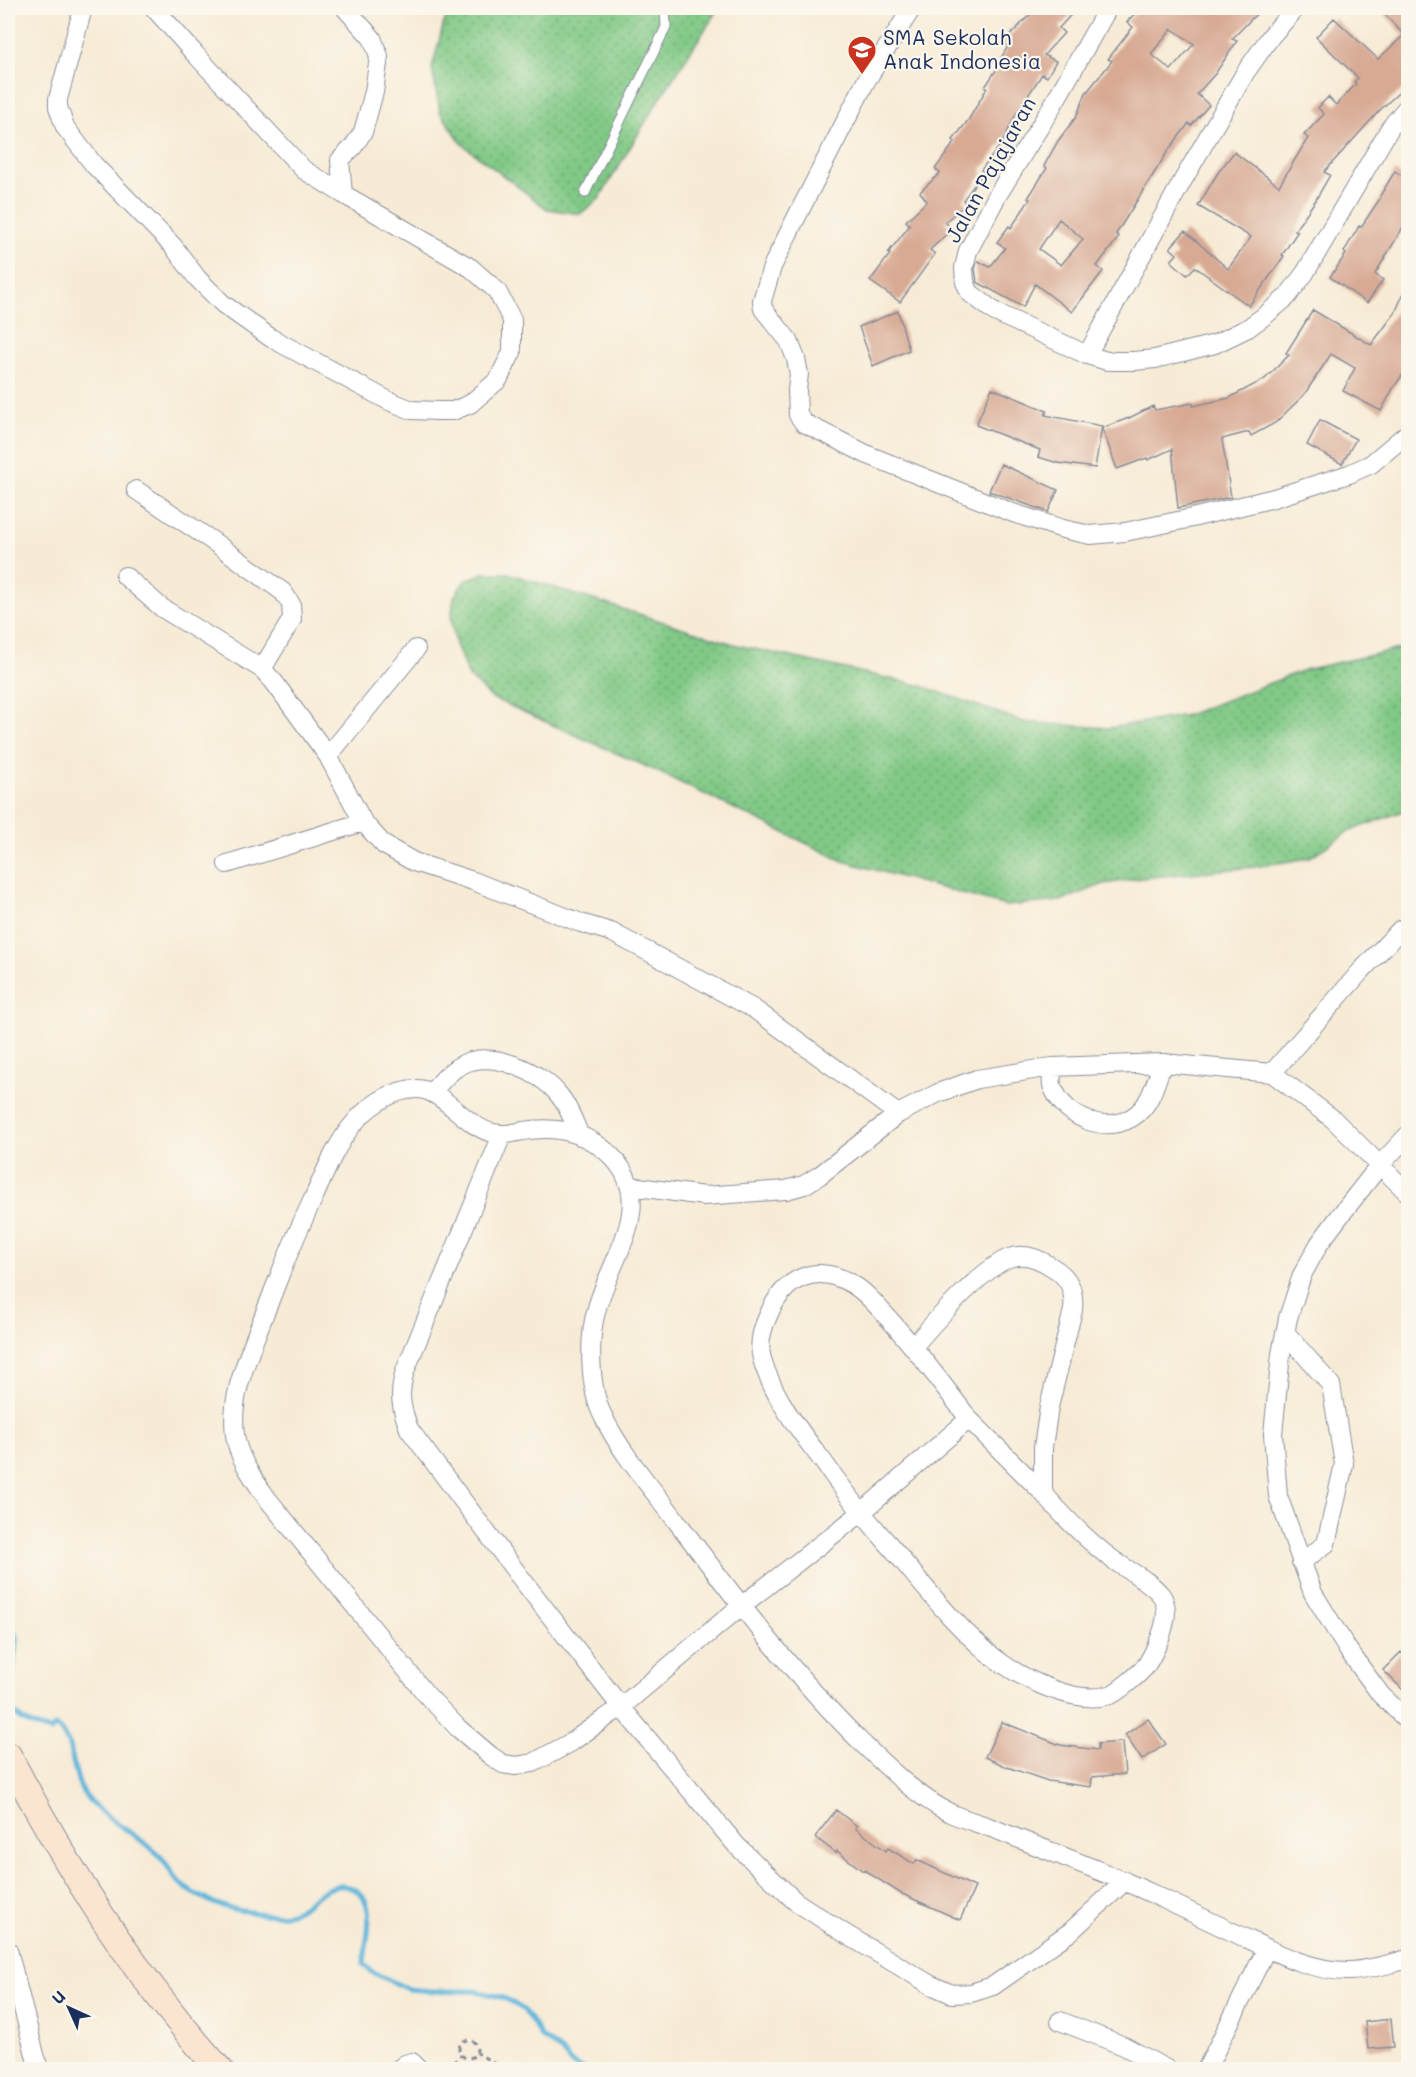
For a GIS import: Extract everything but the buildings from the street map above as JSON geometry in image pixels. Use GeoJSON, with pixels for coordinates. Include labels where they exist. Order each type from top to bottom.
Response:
{"type":"FeatureCollection","features":[{"type":"Feature","properties":{"kind":"main road"},"geometry":{"type":"LineString","coordinates":[[8,1755],[68,1864],[141,1975],[190,2037],[220,2070]]}},
{"type":"Feature","properties":{"kind":"street"},"geometry":{"type":"LineString","coordinates":[[83,8],[58,99],[64,127],[94,165],[173,246],[197,278],[216,298],[271,338],[389,401],[412,410],[453,411],[470,404],[498,380],[512,352],[512,320],[497,291],[471,268],[304,170],[154,8]]}},
{"type":"Feature","properties":{"kind":"street"},"geometry":{"type":"LineString","coordinates":[[304,170],[340,160],[353,147],[363,132],[374,92],[379,56],[372,38],[345,8]]}},
{"type":"Feature","properties":{"kind":"street"},"geometry":{"type":"LineString","coordinates":[[912,8],[866,81],[772,267],[762,301],[763,309],[789,341],[796,359],[800,374],[797,390],[798,415],[804,423],[868,455],[1013,513],[1090,535],[1125,532],[1192,518],[1274,498],[1349,474],[1371,464],[1408,433]]}},
{"type":"Feature","properties":{"kind":"street","name":"Jalan Pajajaran"},"geometry":{"type":"LineString","coordinates":[[1108,8],[986,217],[968,251],[964,268],[965,282],[970,293],[995,312],[1087,355],[1107,361],[1155,358],[1215,344],[1248,328],[1263,317],[1287,297],[1305,273],[1390,128],[1408,106]]}},
{"type":"Feature","properties":{"kind":"street"},"geometry":{"type":"LineString","coordinates":[[1087,355],[1245,73],[1296,8]]}},
{"type":"Feature","properties":{"kind":"street"},"geometry":{"type":"LineString","coordinates":[[340,160],[343,194]]}},
{"type":"Feature","properties":{"kind":"street"},"geometry":{"type":"LineString","coordinates":[[136,490],[283,592],[291,604],[292,619],[262,669]]}},
{"type":"Feature","properties":{"kind":"street"},"geometry":{"type":"LineString","coordinates":[[125,576],[162,609],[262,669],[328,756],[363,822],[384,845],[414,862],[473,881],[581,923],[611,932],[754,1010],[898,1114]]}},
{"type":"Feature","properties":{"kind":"street"},"geometry":{"type":"LineString","coordinates":[[328,756],[416,649]]}},
{"type":"Feature","properties":{"kind":"street"},"geometry":{"type":"LineString","coordinates":[[227,864],[363,822]]}},
{"type":"Feature","properties":{"kind":"street"},"geometry":{"type":"LineString","coordinates":[[1272,1073],[1360,971],[1400,930],[1408,926]]}},
{"type":"Feature","properties":{"kind":"street"},"geometry":{"type":"LineString","coordinates":[[432,1092],[449,1072],[465,1063],[483,1060],[505,1062],[530,1071],[559,1094],[569,1109],[580,1136]]}},
{"type":"Feature","properties":{"kind":"street"},"geometry":{"type":"LineString","coordinates":[[1052,1067],[1052,1083],[1058,1096],[1071,1112],[1090,1122],[1115,1125],[1130,1119],[1143,1108],[1163,1063]]}},
{"type":"Feature","properties":{"kind":"street"},"geometry":{"type":"LineString","coordinates":[[631,1186],[704,1196],[786,1190],[804,1185],[820,1175],[898,1114],[938,1093],[977,1079],[1052,1067],[1163,1063],[1272,1073],[1333,1119],[1408,1193]]}},
{"type":"Feature","properties":{"kind":"street"},"geometry":{"type":"LineString","coordinates":[[969,1419],[861,1512],[741,1606],[621,1707],[570,1743],[532,1763],[516,1766],[503,1764],[497,1760],[458,1728],[426,1694],[266,1497],[250,1475],[238,1449],[235,1435],[238,1389],[303,1220],[337,1148],[364,1112],[383,1098],[418,1089],[432,1092],[488,1133],[502,1135],[543,1128],[564,1129],[580,1136],[605,1151],[622,1170],[631,1186],[633,1207],[627,1230],[597,1308],[593,1327],[592,1355],[600,1412],[639,1471],[741,1606],[837,1719],[908,1786],[951,1813],[1125,1881],[1268,1948],[1310,1965],[1347,1971],[1380,1967],[1408,1959]]}},
{"type":"Feature","properties":{"kind":"street"},"geometry":{"type":"LineString","coordinates":[[502,1135],[405,1371],[401,1406],[409,1430],[621,1707],[737,1846],[795,1901],[901,1968],[952,1994],[971,1993],[993,1986],[1070,1932],[1125,1881]]}},
{"type":"Feature","properties":{"kind":"street"},"geometry":{"type":"LineString","coordinates":[[1408,1135],[1380,1165],[1339,1217],[1302,1275],[1281,1354],[1274,1434],[1278,1496],[1313,1593],[1348,1650],[1381,1695],[1408,1721]]}},
{"type":"Feature","properties":{"kind":"street"},"geometry":{"type":"LineString","coordinates":[[914,1346],[964,1293],[992,1269],[1010,1258],[1040,1258],[1061,1272],[1070,1284],[1074,1297],[1074,1310],[1049,1407],[1043,1447],[1043,1493]]}},
{"type":"Feature","properties":{"kind":"street"},"geometry":{"type":"LineString","coordinates":[[813,1273],[830,1274],[854,1284],[914,1346],[969,1419],[1078,1530],[1110,1558],[1149,1583],[1163,1598],[1167,1615],[1161,1636],[1146,1666],[1112,1695],[1080,1696],[1058,1692],[1019,1674],[998,1661],[939,1603],[861,1512],[798,1429],[775,1389],[762,1358],[762,1329],[775,1299],[794,1281],[813,1273]]}},
{"type":"Feature","properties":{"kind":"street"},"geometry":{"type":"LineString","coordinates":[[1285,1332],[1331,1385],[1344,1464],[1326,1544],[1301,1562]]}},
{"type":"Feature","properties":{"kind":"street"},"geometry":{"type":"LineString","coordinates":[[1206,2070],[1268,1948]]}},
{"type":"Feature","properties":{"kind":"street"},"geometry":{"type":"LineString","coordinates":[[8,1950],[39,2070]]}},
{"type":"Feature","properties":{"kind":"street"},"geometry":{"type":"LineString","coordinates":[[1060,2021],[1124,2046],[1168,2070]]}},
{"type":"Feature","properties":{"kind":"street"},"geometry":{"type":"LineString","coordinates":[[398,2070],[409,2061],[420,2070]]}},
{"type":"Feature","properties":{"kind":"lane"},"geometry":{"type":"LineString","coordinates":[[585,193],[666,27],[665,8]]}},
{"type":"Feature","properties":{"kind":"path"},"geometry":{"type":"LineString","coordinates":[[466,2040],[476,2045],[473,2057],[468,2058],[461,2055],[459,2046],[466,2040]]}},
{"type":"Feature","properties":{"kind":"path"},"geometry":{"type":"LineString","coordinates":[[476,2052],[500,2070]]}},
{"type":"Feature","properties":{"kind":"path"},"geometry":{"type":"LineString","coordinates":[[454,2070],[451,2065],[461,2055]]}},
{"type":"Feature","properties":{"kind":"green space"},"geometry":{"type":"Polygon","coordinates":[[[455,8],[719,8],[657,103],[599,199],[580,214],[547,209],[463,145],[440,112],[432,68],[444,22],[455,8]]]}},
{"type":"Feature","properties":{"kind":"green space"},"geometry":{"type":"Polygon","coordinates":[[[484,573],[508,573],[737,645],[919,685],[1024,722],[1109,728],[1187,715],[1304,670],[1408,647],[1408,809],[1348,832],[1309,858],[1254,867],[1104,884],[1060,901],[1006,906],[843,861],[652,769],[492,698],[469,677],[456,645],[451,620],[454,597],[465,580],[484,573]]]}},
{"type":"Feature","properties":{"kind":"waterway"},"geometry":{"type":"LineString","coordinates":[[8,47],[14,8]]}},
{"type":"Feature","properties":{"kind":"waterway"},"geometry":{"type":"LineString","coordinates":[[8,1617],[10,1627],[17,1637],[12,1681],[8,1695]]}},
{"type":"Feature","properties":{"kind":"waterway"},"geometry":{"type":"LineString","coordinates":[[8,1703],[15,1714],[25,1721],[51,1731],[55,1726],[61,1732],[66,1739],[79,1784],[89,1800],[160,1856],[179,1882],[189,1890],[214,1903],[231,1908],[277,1915],[294,1912],[323,1891],[341,1886],[351,1887],[362,1895],[366,1903],[369,1923],[364,1964],[372,1972],[408,1989],[476,1991],[501,1997],[524,2010],[542,2038],[561,2051],[570,2062],[584,2070]]}},
{"type":"Feature","properties":{"kind":"place","name":"SMA Sekolah Anak Indonesia"},"geometry":{"type":"Point","coordinates":[862,76]}}]}
